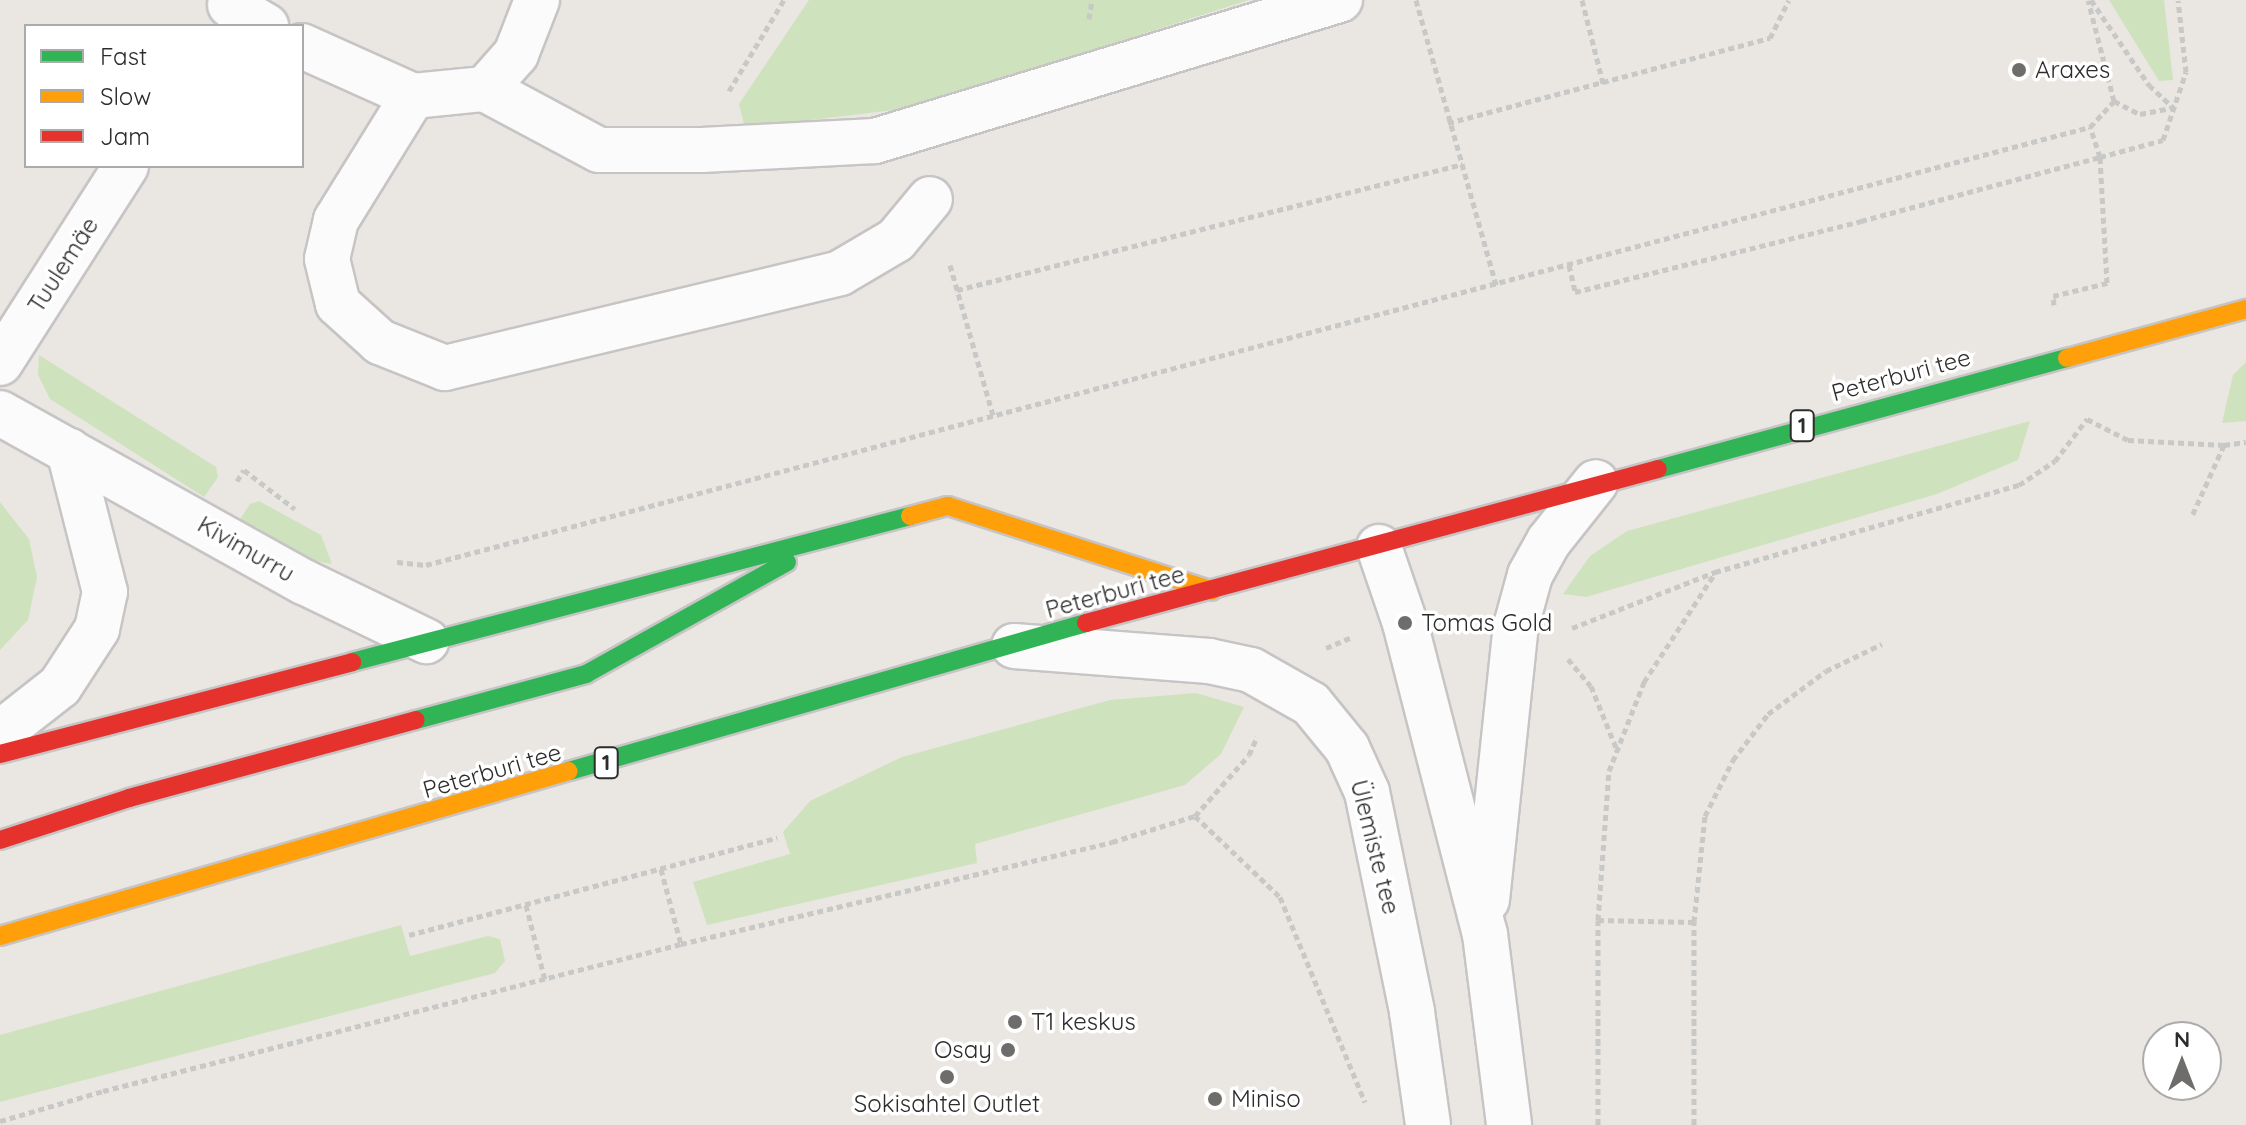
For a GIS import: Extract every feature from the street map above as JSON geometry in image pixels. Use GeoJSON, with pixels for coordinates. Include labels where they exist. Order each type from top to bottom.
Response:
{"type":"FeatureCollection","features":[{"type":"Feature","properties":{"kind":"highway","name":"Peterburi tee"},"geometry":{"type":"LineString","coordinates":[[0,936],[1007,645],[1379,547],[1596,482],[2246,309]]}},
{"type":"Feature","properties":{"kind":"highway"},"geometry":{"type":"LineString","coordinates":[[0,754],[841,531],[948,506],[1212,591]]}},
{"type":"Feature","properties":{"kind":"highway"},"geometry":{"type":"LineString","coordinates":[[0,840],[129,798],[586,674],[841,531]]}},
{"type":"Feature","properties":{"kind":"street"},"geometry":{"type":"LineString","coordinates":[[485,89],[516,54],[537,0]]}},
{"type":"Feature","properties":{"kind":"street"},"geometry":{"type":"LineString","coordinates":[[304,47],[413,96],[485,89],[599,150],[693,150],[875,141],[1215,34],[1340,0]]}},
{"type":"Feature","properties":{"kind":"street"},"geometry":{"type":"LineString","coordinates":[[413,96],[336,220],[327,259],[338,304],[380,342],[445,368],[840,273],[896,240],[930,199]]}},
{"type":"Feature","properties":{"kind":"street","name":"Tuulemäe"},"geometry":{"type":"LineString","coordinates":[[0,363],[125,168]]}},
{"type":"Feature","properties":{"kind":"street","name":"Kivimurru"},"geometry":{"type":"LineString","coordinates":[[0,413],[304,582],[426,641]]}},
{"type":"Feature","properties":{"kind":"street"},"geometry":{"type":"LineString","coordinates":[[0,733],[60,686],[97,629],[105,592],[69,451]]}},
{"type":"Feature","properties":{"kind":"street"},"geometry":{"type":"LineString","coordinates":[[1485,934],[1497,775],[1533,631],[1530,575],[1542,552],[1596,482]]}},
{"type":"Feature","properties":{"kind":"street"},"geometry":{"type":"LineString","coordinates":[[1379,547],[1405,623],[1485,934],[1509,1125]]}},
{"type":"Feature","properties":{"kind":"street","name":"Ülemiste tee"},"geometry":{"type":"LineString","coordinates":[[1007,645],[1209,661],[1251,670],[1284,685],[1311,704],[1347,748],[1367,792],[1412,1012],[1428,1125]]}},
{"type":"Feature","properties":{"kind":"path"},"geometry":{"type":"LineString","coordinates":[[693,150],[784,0]]}},
{"type":"Feature","properties":{"kind":"path"},"geometry":{"type":"LineString","coordinates":[[1416,0],[1448,123],[1463,164],[1496,285]]}},
{"type":"Feature","properties":{"kind":"path"},"geometry":{"type":"LineString","coordinates":[[1582,0],[1603,83]]}},
{"type":"Feature","properties":{"kind":"path"},"geometry":{"type":"LineString","coordinates":[[1448,123],[1770,38],[1789,0]]}},
{"type":"Feature","properties":{"kind":"path"},"geometry":{"type":"LineString","coordinates":[[2089,0],[2114,101],[2140,114],[2173,107]]}},
{"type":"Feature","properties":{"kind":"path"},"geometry":{"type":"LineString","coordinates":[[2089,0],[2149,85],[2173,107]]}},
{"type":"Feature","properties":{"kind":"path"},"geometry":{"type":"LineString","coordinates":[[1569,265],[1575,292],[2163,140],[2186,72],[2178,0]]}},
{"type":"Feature","properties":{"kind":"path"},"geometry":{"type":"LineString","coordinates":[[386,560],[426,565],[1496,285],[2090,127],[2114,101]]}},
{"type":"Feature","properties":{"kind":"path"},"geometry":{"type":"LineString","coordinates":[[2055,306],[2053,296],[2107,283],[2100,157],[2090,127]]}},
{"type":"Feature","properties":{"kind":"path"},"geometry":{"type":"LineString","coordinates":[[957,290],[1463,164]]}},
{"type":"Feature","properties":{"kind":"path"},"geometry":{"type":"LineString","coordinates":[[930,199],[994,418]]}},
{"type":"Feature","properties":{"kind":"path"},"geometry":{"type":"LineString","coordinates":[[1617,750],[1591,686],[1533,631],[1715,572],[2019,485],[2055,461],[2087,419],[2128,440],[2224,445],[2246,442]]}},
{"type":"Feature","properties":{"kind":"path"},"geometry":{"type":"LineString","coordinates":[[2192,516],[2224,445]]}},
{"type":"Feature","properties":{"kind":"path"},"geometry":{"type":"LineString","coordinates":[[211,528],[244,470],[301,513]]}},
{"type":"Feature","properties":{"kind":"path"},"geometry":{"type":"LineString","coordinates":[[1598,1125],[1598,920],[1601,838],[1609,771],[1644,682],[1715,572]]}},
{"type":"Feature","properties":{"kind":"path"},"geometry":{"type":"LineString","coordinates":[[0,1121],[681,944],[1112,842],[1195,816],[1249,755],[1300,659],[1352,637],[1405,623]]}},
{"type":"Feature","properties":{"kind":"path"},"geometry":{"type":"LineString","coordinates":[[1694,1125],[1694,922],[1705,816],[1733,760],[1768,714],[1826,671],[1882,644]]}},
{"type":"Feature","properties":{"kind":"path"},"geometry":{"type":"LineString","coordinates":[[1195,816],[1280,897],[1369,1111]]}},
{"type":"Feature","properties":{"kind":"path"},"geometry":{"type":"LineString","coordinates":[[409,935],[777,838]]}},
{"type":"Feature","properties":{"kind":"path"},"geometry":{"type":"LineString","coordinates":[[661,869],[681,944]]}},
{"type":"Feature","properties":{"kind":"path"},"geometry":{"type":"LineString","coordinates":[[526,905],[545,980]]}},
{"type":"Feature","properties":{"kind":"path"},"geometry":{"type":"LineString","coordinates":[[1598,920],[1694,922]]}},
{"type":"Feature","properties":{"kind":"green space"},"geometry":{"type":"Polygon","coordinates":[[[809,0],[1249,0],[910,108],[745,128],[739,104],[809,0]]]}},
{"type":"Feature","properties":{"kind":"green space"},"geometry":{"type":"Polygon","coordinates":[[[2109,0],[2164,0],[2173,80],[2159,81],[2109,0]]]}},
{"type":"Feature","properties":{"kind":"green space"},"geometry":{"type":"Polygon","coordinates":[[[39,355],[216,467],[218,477],[204,497],[50,399],[38,375],[39,355]]]}},
{"type":"Feature","properties":{"kind":"green space"},"geometry":{"type":"Polygon","coordinates":[[[2246,362],[2246,421],[2222,423],[2233,375],[2246,362]]]}},
{"type":"Feature","properties":{"kind":"green space"},"geometry":{"type":"Polygon","coordinates":[[[2030,421],[2018,460],[1937,494],[1586,597],[1563,594],[1590,556],[1627,531],[2030,421]]]}},
{"type":"Feature","properties":{"kind":"green space"},"geometry":{"type":"Polygon","coordinates":[[[259,501],[321,535],[332,564],[309,560],[239,521],[250,504],[259,501]]]}},
{"type":"Feature","properties":{"kind":"green space"},"geometry":{"type":"Polygon","coordinates":[[[0,502],[29,539],[37,577],[28,620],[0,650],[0,502]]]}},
{"type":"Feature","properties":{"kind":"green space"},"geometry":{"type":"Polygon","coordinates":[[[1196,693],[1244,707],[1221,754],[1185,785],[975,844],[977,863],[707,925],[693,882],[790,854],[783,832],[810,801],[902,757],[1110,700],[1196,693]]]}},
{"type":"Feature","properties":{"kind":"green space"},"geometry":{"type":"Polygon","coordinates":[[[401,925],[410,956],[488,936],[500,939],[505,961],[495,973],[0,1102],[0,1035],[401,925]]]}},
{"type":"Feature","properties":{"kind":"traffic: fast"},"geometry":{"type":"LineString","coordinates":[[1658,469],[2067,358]]}},
{"type":"Feature","properties":{"kind":"traffic: fast"},"geometry":{"type":"LineString","coordinates":[[352,662],[910,516]]}},
{"type":"Feature","properties":{"kind":"traffic: fast"},"geometry":{"type":"LineString","coordinates":[[416,720],[586,674],[787,562]]}},
{"type":"Feature","properties":{"kind":"traffic: fast"},"geometry":{"type":"LineString","coordinates":[[569,771],[1086,623]]}},
{"type":"Feature","properties":{"kind":"traffic: slow"},"geometry":{"type":"LineString","coordinates":[[2067,358],[2246,309]]}},
{"type":"Feature","properties":{"kind":"traffic: slow"},"geometry":{"type":"LineString","coordinates":[[910,516],[948,506],[1212,591]]}},
{"type":"Feature","properties":{"kind":"traffic: slow"},"geometry":{"type":"LineString","coordinates":[[0,936],[569,771]]}},
{"type":"Feature","properties":{"kind":"traffic: jam"},"geometry":{"type":"LineString","coordinates":[[1086,623],[1658,469]]}},
{"type":"Feature","properties":{"kind":"traffic: jam"},"geometry":{"type":"LineString","coordinates":[[0,754],[352,662]]}},
{"type":"Feature","properties":{"kind":"traffic: jam"},"geometry":{"type":"LineString","coordinates":[[0,840],[129,798],[416,720]]}},
{"type":"Feature","properties":{"kind":"place","name":"Araxes"},"geometry":{"type":"Point","coordinates":[2019,70]}},
{"type":"Feature","properties":{"kind":"place","name":"Tomas Gold"},"geometry":{"type":"Point","coordinates":[1405,623]}},
{"type":"Feature","properties":{"kind":"place","name":"T1 keskus"},"geometry":{"type":"Point","coordinates":[1015,1022]}},
{"type":"Feature","properties":{"kind":"place","name":"Osay"},"geometry":{"type":"Point","coordinates":[1008,1050]}},
{"type":"Feature","properties":{"kind":"place","name":"Sokisahtel Outlet"},"geometry":{"type":"Point","coordinates":[947,1077]}},
{"type":"Feature","properties":{"kind":"place","name":"Miniso"},"geometry":{"type":"Point","coordinates":[1215,1099]}}]}
